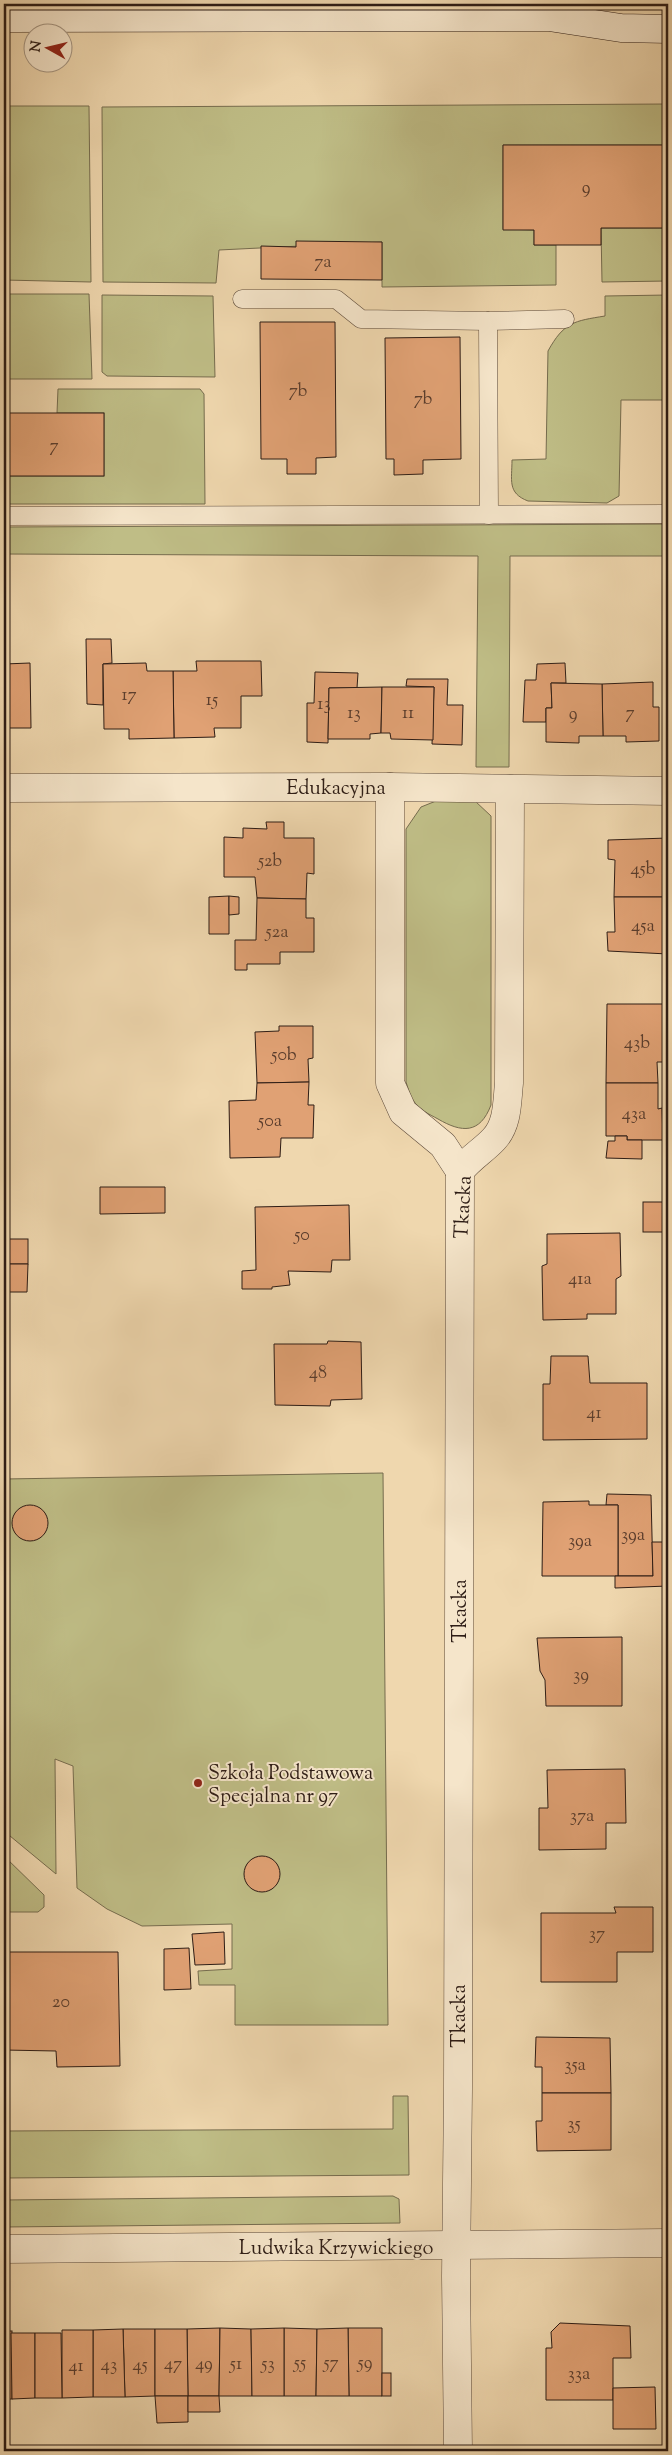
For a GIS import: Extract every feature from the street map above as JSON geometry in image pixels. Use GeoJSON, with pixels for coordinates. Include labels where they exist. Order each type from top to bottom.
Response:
{"type":"FeatureCollection","features":[{"type":"Feature","properties":{"kind":"street"},"geometry":{"type":"LineString","coordinates":[[4,18],[549,17],[621,28],[668,29]]}},
{"type":"Feature","properties":{"kind":"street"},"geometry":{"type":"LineString","coordinates":[[390,787],[390,1083],[403,1112],[443,1145],[460,1171]]}},
{"type":"Feature","properties":{"kind":"street","name":"Edukacyjna"},"geometry":{"type":"LineString","coordinates":[[4,788],[390,787],[668,791]]}},
{"type":"Feature","properties":{"kind":"street","name":"Tkacka"},"geometry":{"type":"LineString","coordinates":[[458,2451],[460,1171],[471,1157],[493,1140],[500,1131],[506,1116],[509,1083],[510,789]]}},
{"type":"Feature","properties":{"kind":"street","name":"Ludwika Krzywickiego"},"geometry":{"type":"LineString","coordinates":[[4,2249],[668,2244]]}},
{"type":"Feature","properties":{"kind":"lane"},"geometry":{"type":"LineString","coordinates":[[242,299],[336,299],[361,319],[488,321],[565,319]]}},
{"type":"Feature","properties":{"kind":"lane"},"geometry":{"type":"LineString","coordinates":[[488,321],[489,515]]}},
{"type":"Feature","properties":{"kind":"lane"},"geometry":{"type":"LineString","coordinates":[[4,516],[668,514]]}},
{"type":"Feature","properties":{"kind":"shaded area"},"geometry":{"type":"Polygon","coordinates":[[[668,104],[668,145],[503,145],[503,229],[534,230],[534,245],[556,245],[556,285],[382,287],[382,242],[219,250],[216,283],[103,282],[102,107],[668,104]]]}},
{"type":"Feature","properties":{"kind":"shaded area"},"geometry":{"type":"Polygon","coordinates":[[[4,106],[89,106],[91,282],[4,280],[4,106]]]}},
{"type":"Feature","properties":{"kind":"shaded area"},"geometry":{"type":"Polygon","coordinates":[[[601,228],[668,228],[668,281],[602,282],[601,228]]]}},
{"type":"Feature","properties":{"kind":"shaded area"},"geometry":{"type":"Polygon","coordinates":[[[4,294],[89,294],[92,379],[4,379],[4,294]]]}},
{"type":"Feature","properties":{"kind":"shaded area"},"geometry":{"type":"Polygon","coordinates":[[[102,295],[213,296],[215,377],[107,376],[102,372],[102,295]]]}},
{"type":"Feature","properties":{"kind":"shaded area"},"geometry":{"type":"Polygon","coordinates":[[[668,295],[668,400],[621,400],[619,496],[607,503],[528,501],[521,498],[512,485],[512,460],[546,459],[548,351],[559,334],[571,324],[605,316],[605,296],[668,295]]]}},
{"type":"Feature","properties":{"kind":"shaded area"},"geometry":{"type":"Polygon","coordinates":[[[58,389],[200,389],[204,394],[205,504],[4,504],[4,476],[104,476],[104,413],[57,413],[58,389]]]}},
{"type":"Feature","properties":{"kind":"shaded area"},"geometry":{"type":"Polygon","coordinates":[[[668,524],[668,556],[510,556],[509,767],[476,767],[478,556],[4,554],[4,527],[668,524]]]}},
{"type":"Feature","properties":{"kind":"shaded area"},"geometry":{"type":"Polygon","coordinates":[[[436,801],[475,801],[491,816],[491,1105],[487,1115],[476,1126],[469,1128],[455,1127],[447,1124],[421,1109],[412,1098],[406,1082],[406,829],[421,807],[436,801]]]}},
{"type":"Feature","properties":{"kind":"shaded area","name":"Szkoła Podstawowa Specjalna nr 97"},"geometry":{"type":"Polygon","coordinates":[[[383,1473],[388,2025],[235,2025],[235,1985],[199,1985],[198,1971],[232,1969],[232,1924],[142,1926],[107,1909],[77,1888],[73,1766],[55,1759],[56,1874],[4,1831],[4,1479],[383,1473]]]}},
{"type":"Feature","properties":{"kind":"shaded area"},"geometry":{"type":"Polygon","coordinates":[[[4,1856],[44,1895],[44,1907],[38,1912],[4,1912],[4,1856]]]}},
{"type":"Feature","properties":{"kind":"shaded area"},"geometry":{"type":"Polygon","coordinates":[[[393,2096],[408,2096],[409,2175],[4,2178],[4,2131],[393,2129],[393,2096]]]}},
{"type":"Feature","properties":{"kind":"shaded area"},"geometry":{"type":"Polygon","coordinates":[[[393,2196],[399,2199],[400,2223],[4,2227],[4,2200],[393,2196]]]}},
{"type":"Feature","properties":{"kind":"building"},"geometry":{"type":"Polygon","coordinates":[[[503,145],[668,145],[668,228],[601,228],[601,245],[534,245],[534,230],[503,230],[503,145]]]}},
{"type":"Feature","properties":{"kind":"building"},"geometry":{"type":"Polygon","coordinates":[[[296,241],[382,242],[382,280],[261,279],[261,246],[296,247],[296,241]]]}},
{"type":"Feature","properties":{"kind":"building"},"geometry":{"type":"Polygon","coordinates":[[[260,322],[335,322],[336,457],[316,458],[316,474],[287,474],[287,459],[261,459],[260,322]]]}},
{"type":"Feature","properties":{"kind":"building"},"geometry":{"type":"Polygon","coordinates":[[[460,337],[461,459],[423,460],[423,474],[394,475],[394,459],[386,459],[385,338],[460,337]]]}},
{"type":"Feature","properties":{"kind":"building"},"geometry":{"type":"Polygon","coordinates":[[[4,413],[104,413],[104,476],[4,476],[4,413]]]}},
{"type":"Feature","properties":{"kind":"building"},"geometry":{"type":"Polygon","coordinates":[[[86,639],[111,639],[112,663],[103,664],[103,705],[87,704],[86,639]]]}},
{"type":"Feature","properties":{"kind":"building"},"geometry":{"type":"Polygon","coordinates":[[[196,661],[261,661],[262,696],[241,696],[241,728],[214,728],[215,737],[174,738],[173,671],[197,671],[196,661]]]}},
{"type":"Feature","properties":{"kind":"building"},"geometry":{"type":"Polygon","coordinates":[[[30,663],[31,728],[4,728],[4,664],[30,663]]]}},
{"type":"Feature","properties":{"kind":"building"},"geometry":{"type":"Polygon","coordinates":[[[146,663],[147,671],[173,671],[174,738],[129,739],[129,729],[104,729],[103,664],[146,663]]]}},
{"type":"Feature","properties":{"kind":"building"},"geometry":{"type":"Polygon","coordinates":[[[565,663],[566,683],[551,683],[552,708],[546,708],[546,722],[523,722],[525,680],[536,680],[537,664],[565,663]]]}},
{"type":"Feature","properties":{"kind":"building"},"geometry":{"type":"Polygon","coordinates":[[[315,672],[358,673],[357,688],[329,688],[328,743],[307,742],[307,703],[314,703],[315,672]]]}},
{"type":"Feature","properties":{"kind":"building"},"geometry":{"type":"Polygon","coordinates":[[[407,679],[448,679],[447,705],[463,705],[462,745],[432,744],[434,687],[406,686],[407,679]]]}},
{"type":"Feature","properties":{"kind":"building"},"geometry":{"type":"Polygon","coordinates":[[[653,682],[653,707],[659,707],[659,741],[626,742],[626,736],[603,736],[602,684],[653,682]]]}},
{"type":"Feature","properties":{"kind":"building"},"geometry":{"type":"Polygon","coordinates":[[[551,683],[602,684],[603,736],[579,736],[579,743],[546,742],[546,708],[552,708],[551,683]]]}},
{"type":"Feature","properties":{"kind":"building"},"geometry":{"type":"Polygon","coordinates":[[[382,687],[381,733],[370,734],[370,739],[328,739],[329,688],[382,687]]]}},
{"type":"Feature","properties":{"kind":"building"},"geometry":{"type":"Polygon","coordinates":[[[382,687],[434,687],[433,740],[391,739],[390,733],[381,733],[382,687]]]}},
{"type":"Feature","properties":{"kind":"building"},"geometry":{"type":"Polygon","coordinates":[[[266,822],[284,822],[284,838],[314,838],[314,874],[307,873],[306,899],[257,898],[255,877],[224,877],[224,837],[243,838],[243,828],[267,829],[266,822]]]}},
{"type":"Feature","properties":{"kind":"building"},"geometry":{"type":"Polygon","coordinates":[[[668,838],[668,897],[614,897],[615,860],[608,859],[608,840],[668,838]]]}},
{"type":"Feature","properties":{"kind":"building"},"geometry":{"type":"Polygon","coordinates":[[[229,896],[229,934],[209,934],[209,897],[229,896]]]}},
{"type":"Feature","properties":{"kind":"building"},"geometry":{"type":"Polygon","coordinates":[[[229,896],[239,897],[239,914],[229,915],[229,896]]]}},
{"type":"Feature","properties":{"kind":"building"},"geometry":{"type":"Polygon","coordinates":[[[614,897],[668,897],[668,954],[608,951],[607,932],[615,932],[614,897]]]}},
{"type":"Feature","properties":{"kind":"building"},"geometry":{"type":"Polygon","coordinates":[[[257,898],[306,899],[306,918],[314,918],[314,952],[280,952],[280,964],[247,964],[247,970],[235,970],[235,940],[256,940],[257,898]]]}},
{"type":"Feature","properties":{"kind":"building"},"geometry":{"type":"Polygon","coordinates":[[[607,1004],[668,1004],[668,1031],[665,1031],[666,1062],[657,1062],[658,1083],[606,1083],[607,1004]]]}},
{"type":"Feature","properties":{"kind":"building"},"geometry":{"type":"Polygon","coordinates":[[[279,1026],[313,1026],[313,1058],[308,1059],[309,1082],[257,1083],[255,1032],[279,1031],[279,1026]]]}},
{"type":"Feature","properties":{"kind":"building"},"geometry":{"type":"Polygon","coordinates":[[[309,1082],[308,1105],[314,1105],[313,1138],[281,1138],[280,1157],[230,1158],[229,1101],[256,1100],[257,1083],[309,1082]]]}},
{"type":"Feature","properties":{"kind":"building"},"geometry":{"type":"Polygon","coordinates":[[[606,1083],[658,1083],[658,1109],[662,1108],[663,1140],[627,1140],[627,1136],[606,1136],[606,1083]]]}},
{"type":"Feature","properties":{"kind":"building"},"geometry":{"type":"Polygon","coordinates":[[[615,1136],[627,1136],[627,1140],[642,1140],[642,1159],[606,1158],[608,1141],[615,1141],[615,1136]]]}},
{"type":"Feature","properties":{"kind":"building"},"geometry":{"type":"Polygon","coordinates":[[[100,1187],[165,1187],[165,1213],[100,1214],[100,1187]]]}},
{"type":"Feature","properties":{"kind":"building"},"geometry":{"type":"Polygon","coordinates":[[[643,1202],[668,1202],[668,1232],[643,1232],[643,1202]]]}},
{"type":"Feature","properties":{"kind":"building"},"geometry":{"type":"Polygon","coordinates":[[[349,1205],[350,1260],[332,1260],[331,1272],[288,1271],[290,1285],[272,1287],[272,1289],[242,1289],[242,1271],[256,1270],[255,1207],[349,1205]]]}},
{"type":"Feature","properties":{"kind":"building"},"geometry":{"type":"Polygon","coordinates":[[[620,1233],[621,1276],[616,1279],[616,1314],[587,1314],[587,1319],[543,1320],[542,1266],[547,1264],[547,1234],[620,1233]]]}},
{"type":"Feature","properties":{"kind":"building"},"geometry":{"type":"Polygon","coordinates":[[[4,1239],[28,1239],[28,1264],[4,1264],[4,1239]]]}},
{"type":"Feature","properties":{"kind":"building"},"geometry":{"type":"Polygon","coordinates":[[[4,1264],[28,1264],[27,1292],[4,1292],[4,1264]]]}},
{"type":"Feature","properties":{"kind":"building"},"geometry":{"type":"Polygon","coordinates":[[[328,1341],[361,1342],[362,1399],[331,1400],[330,1406],[275,1405],[274,1344],[327,1344],[328,1341]]]}},
{"type":"Feature","properties":{"kind":"building"},"geometry":{"type":"Polygon","coordinates":[[[551,1356],[588,1356],[590,1383],[647,1383],[647,1439],[543,1440],[543,1384],[550,1384],[551,1356]]]}},
{"type":"Feature","properties":{"kind":"building"},"geometry":{"type":"Polygon","coordinates":[[[607,1494],[651,1495],[653,1576],[618,1576],[618,1505],[606,1505],[607,1494]]]}},
{"type":"Feature","properties":{"kind":"building"},"geometry":{"type":"Polygon","coordinates":[[[589,1501],[589,1505],[618,1505],[618,1576],[542,1576],[543,1502],[589,1501]]]}},
{"type":"Feature","properties":{"kind":"building"},"geometry":{"type":"Polygon","coordinates":[[[30,1505],[37,1506],[43,1510],[47,1516],[47,1530],[43,1536],[37,1540],[30,1541],[23,1540],[17,1536],[13,1530],[12,1523],[13,1516],[17,1510],[23,1506],[30,1505]]]}},
{"type":"Feature","properties":{"kind":"building"},"geometry":{"type":"Polygon","coordinates":[[[652,1542],[668,1542],[668,1586],[615,1588],[615,1576],[653,1576],[652,1542]]]}},
{"type":"Feature","properties":{"kind":"building"},"geometry":{"type":"Polygon","coordinates":[[[622,1637],[622,1706],[546,1706],[545,1680],[540,1671],[537,1638],[622,1637]]]}},
{"type":"Feature","properties":{"kind":"building"},"geometry":{"type":"Polygon","coordinates":[[[625,1769],[626,1823],[606,1823],[606,1849],[539,1850],[539,1808],[548,1808],[547,1770],[625,1769]]]}},
{"type":"Feature","properties":{"kind":"building"},"geometry":{"type":"Polygon","coordinates":[[[262,1856],[269,1857],[275,1861],[279,1867],[279,1881],[275,1887],[269,1891],[262,1892],[255,1891],[249,1887],[245,1881],[244,1874],[245,1867],[249,1861],[255,1857],[262,1856]]]}},
{"type":"Feature","properties":{"kind":"building"},"geometry":{"type":"Polygon","coordinates":[[[614,1907],[653,1907],[653,1952],[617,1952],[617,1982],[541,1982],[541,1913],[616,1913],[614,1907]]]}},
{"type":"Feature","properties":{"kind":"building"},"geometry":{"type":"Polygon","coordinates":[[[224,1932],[225,1964],[195,1965],[192,1934],[224,1932]]]}},
{"type":"Feature","properties":{"kind":"building"},"geometry":{"type":"Polygon","coordinates":[[[189,1948],[191,1989],[164,1990],[164,1949],[189,1948]]]}},
{"type":"Feature","properties":{"kind":"building"},"geometry":{"type":"Polygon","coordinates":[[[4,1952],[118,1952],[120,2066],[57,2067],[56,2051],[4,2050],[4,1952]]]}},
{"type":"Feature","properties":{"kind":"building"},"geometry":{"type":"Polygon","coordinates":[[[536,2037],[610,2038],[611,2093],[542,2093],[542,2067],[535,2067],[536,2037]]]}},
{"type":"Feature","properties":{"kind":"building"},"geometry":{"type":"Polygon","coordinates":[[[542,2093],[611,2093],[611,2150],[537,2151],[536,2121],[542,2121],[542,2093]]]}},
{"type":"Feature","properties":{"kind":"building"},"geometry":{"type":"Polygon","coordinates":[[[560,2323],[630,2326],[631,2358],[613,2358],[613,2400],[546,2400],[546,2348],[552,2348],[551,2332],[560,2323]]]}},
{"type":"Feature","properties":{"kind":"building"},"geometry":{"type":"Polygon","coordinates":[[[220,2328],[219,2396],[188,2396],[187,2329],[220,2328]]]}},
{"type":"Feature","properties":{"kind":"building"},"geometry":{"type":"Polygon","coordinates":[[[220,2328],[251,2329],[252,2396],[219,2396],[220,2328]]]}},
{"type":"Feature","properties":{"kind":"building"},"geometry":{"type":"Polygon","coordinates":[[[284,2328],[317,2329],[316,2396],[284,2396],[284,2328]]]}},
{"type":"Feature","properties":{"kind":"building"},"geometry":{"type":"Polygon","coordinates":[[[284,2328],[284,2396],[252,2396],[251,2329],[284,2328]]]}},
{"type":"Feature","properties":{"kind":"building"},"geometry":{"type":"Polygon","coordinates":[[[348,2328],[382,2328],[382,2396],[349,2396],[348,2328]]]}},
{"type":"Feature","properties":{"kind":"building"},"geometry":{"type":"Polygon","coordinates":[[[348,2328],[349,2396],[316,2396],[317,2329],[348,2328]]]}},
{"type":"Feature","properties":{"kind":"building"},"geometry":{"type":"Polygon","coordinates":[[[123,2329],[155,2329],[155,2396],[125,2397],[123,2329]]]}},
{"type":"Feature","properties":{"kind":"building"},"geometry":{"type":"Polygon","coordinates":[[[123,2329],[125,2397],[93,2397],[93,2330],[123,2329]]]}},
{"type":"Feature","properties":{"kind":"building"},"geometry":{"type":"Polygon","coordinates":[[[155,2329],[187,2329],[188,2396],[155,2396],[155,2329]]]}},
{"type":"Feature","properties":{"kind":"building"},"geometry":{"type":"Polygon","coordinates":[[[62,2330],[93,2330],[93,2397],[62,2398],[62,2330]]]}},
{"type":"Feature","properties":{"kind":"building"},"geometry":{"type":"Polygon","coordinates":[[[4,2331],[12,2331],[12,2399],[4,2399],[4,2331]]]}},
{"type":"Feature","properties":{"kind":"building"},"geometry":{"type":"Polygon","coordinates":[[[11,2333],[35,2333],[35,2398],[12,2399],[11,2333]]]}},
{"type":"Feature","properties":{"kind":"building"},"geometry":{"type":"Polygon","coordinates":[[[35,2333],[61,2333],[62,2398],[35,2398],[35,2333]]]}},
{"type":"Feature","properties":{"kind":"building"},"geometry":{"type":"Polygon","coordinates":[[[382,2373],[391,2373],[391,2396],[382,2396],[382,2373]]]}},
{"type":"Feature","properties":{"kind":"building"},"geometry":{"type":"Polygon","coordinates":[[[655,2387],[656,2429],[613,2429],[613,2388],[655,2387]]]}},
{"type":"Feature","properties":{"kind":"building"},"geometry":{"type":"Polygon","coordinates":[[[155,2396],[188,2396],[188,2422],[157,2423],[155,2396]]]}},
{"type":"Feature","properties":{"kind":"building"},"geometry":{"type":"Polygon","coordinates":[[[188,2396],[219,2396],[220,2412],[188,2412],[188,2396]]]}},
{"type":"Feature","properties":{"kind":"place","name":"Szkoła Podstawowa Specjalna nr 97"},"geometry":{"type":"Point","coordinates":[198,1783]}}]}
